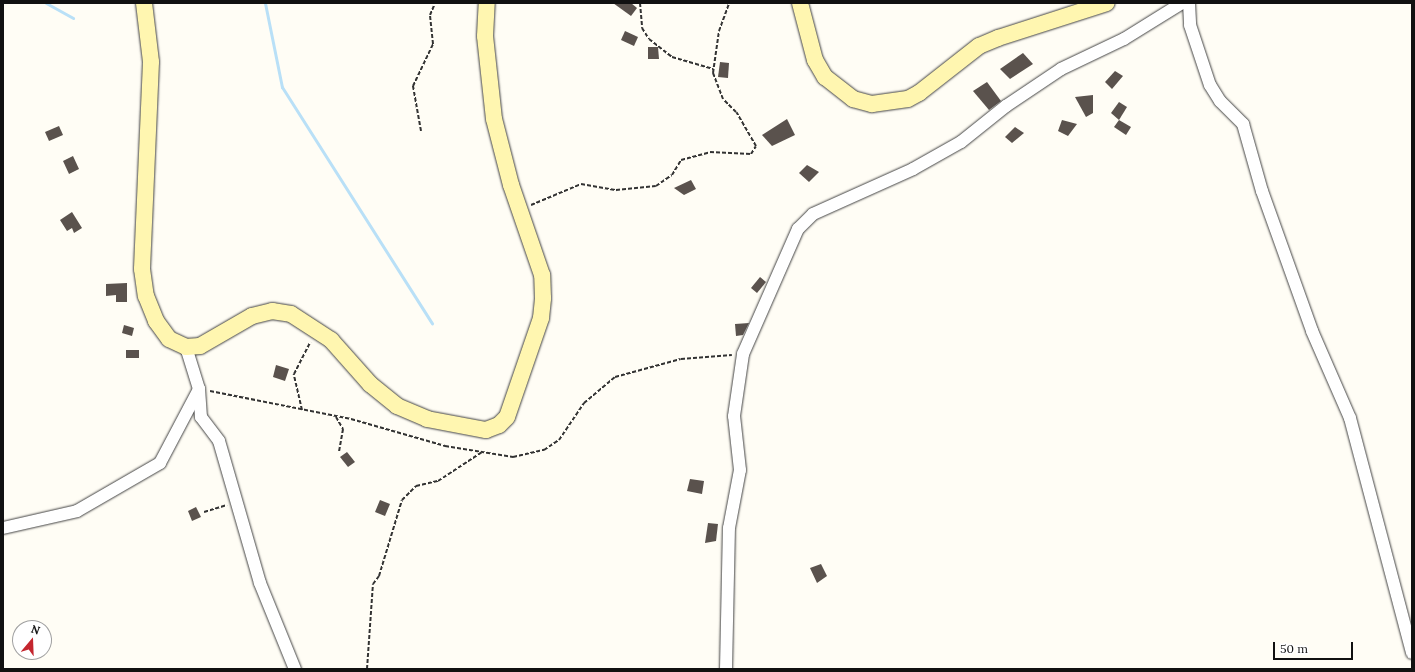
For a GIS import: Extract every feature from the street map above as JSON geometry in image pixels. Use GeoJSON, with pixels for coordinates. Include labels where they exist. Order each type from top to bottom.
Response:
{"type":"FeatureCollection","features":[{"type":"Feature","properties":{"kind":"main road"},"geometry":{"type":"LineString","coordinates":[[144,3],[150,62],[142,269],[146,296],[156,321],[169,339],[186,347],[200,346],[252,316],[272,312],[292,314],[318,329],[397,406],[427,419],[486,430],[499,425],[507,418],[518,390],[541,318],[543,298],[542,276],[520,210],[494,119],[485,36],[487,3]]}},
{"type":"Feature","properties":{"kind":"main road"},"geometry":{"type":"LineString","coordinates":[[800,3],[815,60],[825,77],[853,100],[872,104],[908,100],[919,94],[979,46],[998,38],[1107,3]]}},
{"type":"Feature","properties":{"kind":"street"},"geometry":{"type":"LineString","coordinates":[[726,669],[729,528],[740,470],[734,416],[743,354],[792,238],[804,220],[913,169],[961,142],[1006,106],[1061,69],[1124,39],[1182,3]]}},
{"type":"Feature","properties":{"kind":"street"},"geometry":{"type":"LineString","coordinates":[[1189,3],[1190,25],[1210,85],[1220,101],[1243,124],[1262,191],[1312,332],[1350,418],[1412,653]]}},
{"type":"Feature","properties":{"kind":"street"},"geometry":{"type":"LineString","coordinates":[[186,347],[199,389],[201,417],[219,441],[260,583],[295,669]]}},
{"type":"Feature","properties":{"kind":"street"},"geometry":{"type":"LineString","coordinates":[[3,528],[77,511],[160,463],[199,389]]}},
{"type":"Feature","properties":{"kind":"path"},"geometry":{"type":"LineString","coordinates":[[421,131],[413,86],[433,44],[430,15],[435,3]]}},
{"type":"Feature","properties":{"kind":"path"},"geometry":{"type":"LineString","coordinates":[[640,3],[642,28],[649,39],[672,57],[713,69]]}},
{"type":"Feature","properties":{"kind":"path"},"geometry":{"type":"LineString","coordinates":[[520,210],[581,184],[616,190],[661,184],[676,171],[681,160],[710,152],[750,154],[756,146],[736,112],[723,99],[713,69],[719,31],[729,3]]}},
{"type":"Feature","properties":{"kind":"path"},"geometry":{"type":"LineString","coordinates":[[302,410],[294,374],[318,329]]}},
{"type":"Feature","properties":{"kind":"path"},"geometry":{"type":"LineString","coordinates":[[199,389],[336,417],[482,452],[513,457],[544,450],[559,440],[584,403],[615,377],[681,359],[743,354]]}},
{"type":"Feature","properties":{"kind":"path"},"geometry":{"type":"LineString","coordinates":[[336,417],[343,429],[339,452]]}},
{"type":"Feature","properties":{"kind":"path"},"geometry":{"type":"LineString","coordinates":[[367,669],[373,584],[379,576],[402,500],[416,486],[438,481],[482,452]]}},
{"type":"Feature","properties":{"kind":"path"},"geometry":{"type":"LineString","coordinates":[[204,512],[236,502]]}},
{"type":"Feature","properties":{"kind":"building"},"geometry":{"type":"Polygon","coordinates":[[[613,3],[631,3],[637,8],[631,16],[613,3]]]}},
{"type":"Feature","properties":{"kind":"building"},"geometry":{"type":"Polygon","coordinates":[[[625,31],[638,37],[634,46],[621,40],[625,31]]]}},
{"type":"Feature","properties":{"kind":"building"},"geometry":{"type":"Polygon","coordinates":[[[648,47],[658,47],[659,59],[648,59],[648,47]]]}},
{"type":"Feature","properties":{"kind":"building"},"geometry":{"type":"Polygon","coordinates":[[[1023,53],[1033,64],[1010,79],[1000,69],[1023,53]]]}},
{"type":"Feature","properties":{"kind":"building"},"geometry":{"type":"Polygon","coordinates":[[[720,62],[729,63],[728,78],[718,77],[720,62]]]}},
{"type":"Feature","properties":{"kind":"building"},"geometry":{"type":"Polygon","coordinates":[[[1115,71],[1123,76],[1112,89],[1105,82],[1115,71]]]}},
{"type":"Feature","properties":{"kind":"building"},"geometry":{"type":"Polygon","coordinates":[[[987,82],[1001,101],[989,110],[973,91],[987,82]]]}},
{"type":"Feature","properties":{"kind":"building"},"geometry":{"type":"Polygon","coordinates":[[[1093,95],[1093,113],[1086,117],[1075,97],[1093,95]]]}},
{"type":"Feature","properties":{"kind":"building"},"geometry":{"type":"Polygon","coordinates":[[[1119,102],[1127,107],[1119,120],[1111,113],[1119,102]]]}},
{"type":"Feature","properties":{"kind":"building"},"geometry":{"type":"Polygon","coordinates":[[[787,119],[795,135],[772,146],[762,135],[787,119]]]}},
{"type":"Feature","properties":{"kind":"building"},"geometry":{"type":"Polygon","coordinates":[[[1062,120],[1077,124],[1068,136],[1058,131],[1062,120]]]}},
{"type":"Feature","properties":{"kind":"building"},"geometry":{"type":"Polygon","coordinates":[[[1119,120],[1131,127],[1126,135],[1114,127],[1119,120]]]}},
{"type":"Feature","properties":{"kind":"building"},"geometry":{"type":"Polygon","coordinates":[[[59,126],[63,135],[49,141],[45,132],[59,126]]]}},
{"type":"Feature","properties":{"kind":"building"},"geometry":{"type":"Polygon","coordinates":[[[1015,127],[1024,133],[1012,143],[1005,137],[1015,127]]]}},
{"type":"Feature","properties":{"kind":"building"},"geometry":{"type":"Polygon","coordinates":[[[73,156],[79,169],[69,174],[63,161],[73,156]]]}},
{"type":"Feature","properties":{"kind":"building"},"geometry":{"type":"Polygon","coordinates":[[[807,165],[819,172],[809,182],[799,173],[807,165]]]}},
{"type":"Feature","properties":{"kind":"building"},"geometry":{"type":"Polygon","coordinates":[[[691,180],[696,189],[684,195],[674,188],[691,180]]]}},
{"type":"Feature","properties":{"kind":"building"},"geometry":{"type":"Polygon","coordinates":[[[72,212],[82,228],[74,233],[72,228],[67,231],[60,220],[72,212]]]}},
{"type":"Feature","properties":{"kind":"building"},"geometry":{"type":"Polygon","coordinates":[[[760,277],[766,282],[757,293],[751,288],[760,277]]]}},
{"type":"Feature","properties":{"kind":"building"},"geometry":{"type":"Polygon","coordinates":[[[127,283],[127,302],[116,302],[116,295],[106,296],[106,284],[127,283]]]}},
{"type":"Feature","properties":{"kind":"building"},"geometry":{"type":"Polygon","coordinates":[[[749,323],[743,335],[736,336],[735,324],[749,323]]]}},
{"type":"Feature","properties":{"kind":"building"},"geometry":{"type":"Polygon","coordinates":[[[124,325],[134,328],[132,336],[122,333],[124,325]]]}},
{"type":"Feature","properties":{"kind":"building"},"geometry":{"type":"Polygon","coordinates":[[[126,350],[139,350],[139,358],[126,358],[126,350]]]}},
{"type":"Feature","properties":{"kind":"building"},"geometry":{"type":"Polygon","coordinates":[[[276,365],[289,369],[285,381],[273,377],[276,365]]]}},
{"type":"Feature","properties":{"kind":"building"},"geometry":{"type":"Polygon","coordinates":[[[347,452],[355,462],[348,467],[340,457],[347,452]]]}},
{"type":"Feature","properties":{"kind":"building"},"geometry":{"type":"Polygon","coordinates":[[[690,479],[704,481],[702,494],[687,491],[690,479]]]}},
{"type":"Feature","properties":{"kind":"building"},"geometry":{"type":"Polygon","coordinates":[[[380,500],[390,504],[385,516],[375,512],[380,500]]]}},
{"type":"Feature","properties":{"kind":"building"},"geometry":{"type":"Polygon","coordinates":[[[196,507],[201,517],[192,521],[188,511],[196,507]]]}},
{"type":"Feature","properties":{"kind":"building"},"geometry":{"type":"Polygon","coordinates":[[[708,523],[718,524],[716,541],[705,543],[708,523]]]}},
{"type":"Feature","properties":{"kind":"building"},"geometry":{"type":"Polygon","coordinates":[[[821,564],[827,576],[817,583],[810,568],[821,564]]]}},
{"type":"Feature","properties":{"kind":"waterway"},"geometry":{"type":"LineString","coordinates":[[46,3],[73,18]]}},
{"type":"Feature","properties":{"kind":"waterway"},"geometry":{"type":"LineString","coordinates":[[265,3],[282,87],[432,323]]}}]}
